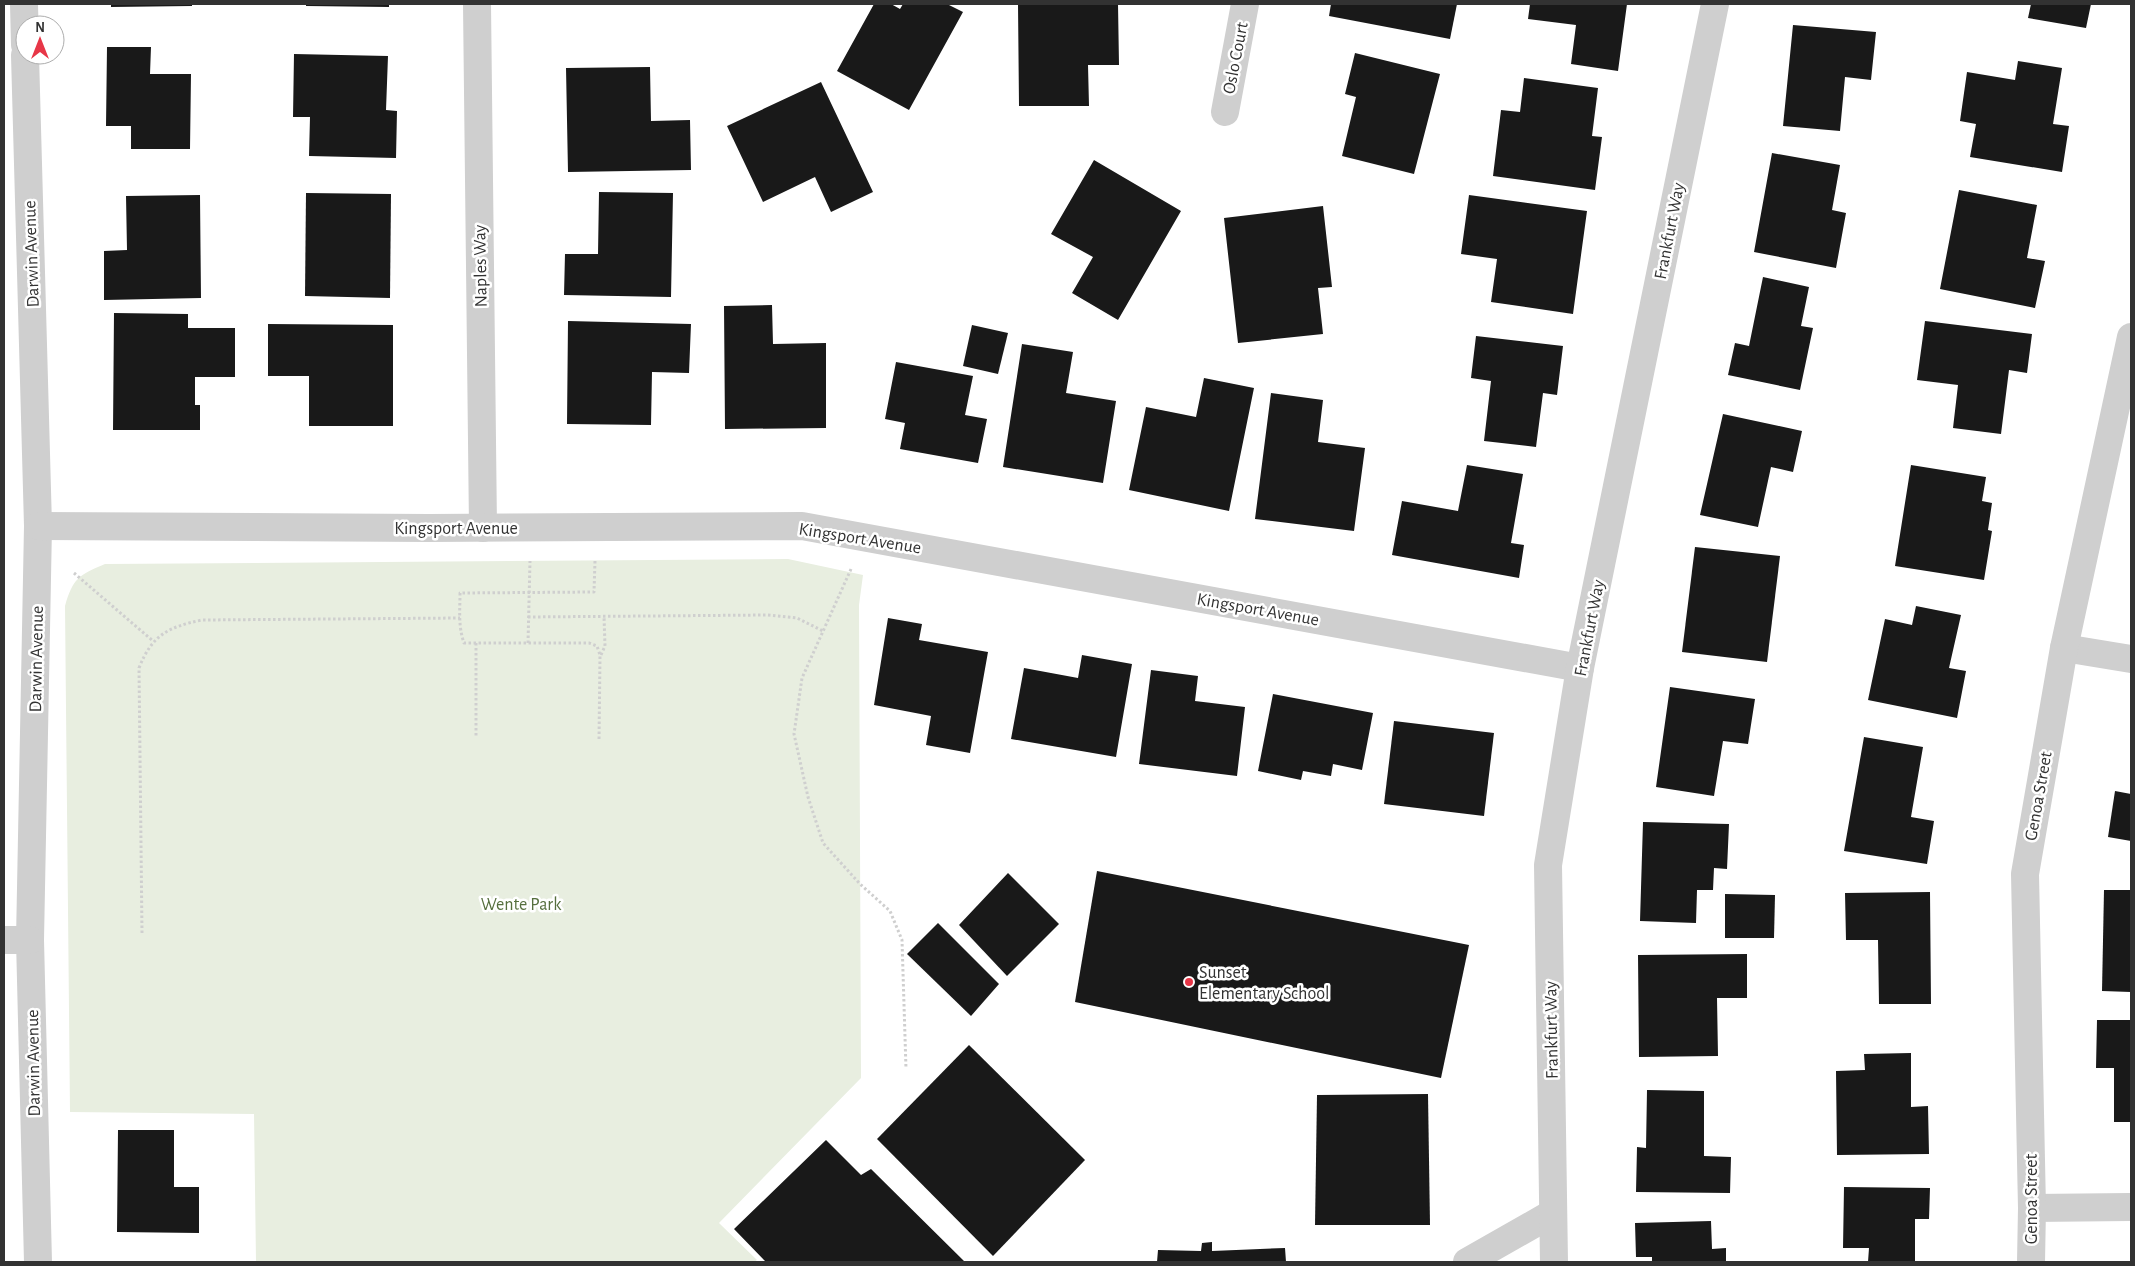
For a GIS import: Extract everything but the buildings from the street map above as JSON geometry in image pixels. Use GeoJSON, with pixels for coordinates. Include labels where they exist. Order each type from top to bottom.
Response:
{"type":"FeatureCollection","features":[{"type":"Feature","properties":{"kind":"street","name":"Naples Way"},"geometry":{"type":"LineString","coordinates":[[477,4],[483,528]]}},
{"type":"Feature","properties":{"kind":"street","name":"Oslo Court"},"geometry":{"type":"LineString","coordinates":[[1225,112],[1245,4]]}},
{"type":"Feature","properties":{"kind":"street","name":"Frankfurt Way"},"geometry":{"type":"LineString","coordinates":[[1554,1262],[1548,865],[1580,668],[1715,4]]}},
{"type":"Feature","properties":{"kind":"street","name":"Darwin Avenue"},"geometry":{"type":"LineString","coordinates":[[25,65],[38,526],[17,940],[38,1262]]}},
{"type":"Feature","properties":{"kind":"street","name":"Genoa Street"},"geometry":{"type":"LineString","coordinates":[[2031,1262],[2032,1208],[2025,874],[2064,648],[2131,337]]}},
{"type":"Feature","properties":{"kind":"street","name":"Kingsport Avenue"},"geometry":{"type":"LineString","coordinates":[[38,526],[483,528],[802,526],[1580,668]]}},
{"type":"Feature","properties":{"kind":"street"},"geometry":{"type":"LineString","coordinates":[[2064,648],[2131,659]]}},
{"type":"Feature","properties":{"kind":"street"},"geometry":{"type":"LineString","coordinates":[[2032,1208],[2131,1207]]}},
{"type":"Feature","properties":{"kind":"street"},"geometry":{"type":"LineString","coordinates":[[1467,1262],[1553,1213]]}},
{"type":"Feature","properties":{"kind":"path"},"geometry":{"type":"LineString","coordinates":[[595,560],[594,592],[460,593],[460,618],[464,643],[589,643],[597,646],[600,656],[600,741]]}},
{"type":"Feature","properties":{"kind":"path"},"geometry":{"type":"LineString","coordinates":[[528,643],[530,561]]}},
{"type":"Feature","properties":{"kind":"path"},"geometry":{"type":"LineString","coordinates":[[852,568],[802,678],[794,734],[808,797],[823,843],[860,884],[890,911],[902,940],[906,1070]]}},
{"type":"Feature","properties":{"kind":"path"},"geometry":{"type":"LineString","coordinates":[[74,573],[153,641]]}},
{"type":"Feature","properties":{"kind":"path"},"geometry":{"type":"LineString","coordinates":[[528,617],[767,615],[797,618],[823,630]]}},
{"type":"Feature","properties":{"kind":"path"},"geometry":{"type":"LineString","coordinates":[[600,656],[604,646],[604,616]]}},
{"type":"Feature","properties":{"kind":"path"},"geometry":{"type":"LineString","coordinates":[[142,933],[139,668],[153,641],[179,625],[202,620],[460,618]]}},
{"type":"Feature","properties":{"kind":"path"},"geometry":{"type":"LineString","coordinates":[[476,643],[476,738]]}},
{"type":"Feature","properties":{"kind":"green space","name":"Wente Park"},"geometry":{"type":"Polygon","coordinates":[[[788,559],[863,575],[859,605],[861,1078],[719,1223],[757,1260],[754,1262],[256,1262],[254,1114],[70,1112],[65,606],[74,583],[83,575],[105,564],[788,559]]]}},
{"type":"Feature","properties":{"kind":"place","name":"Sunset Elementary School"},"geometry":{"type":"Point","coordinates":[1189,982]}}]}
